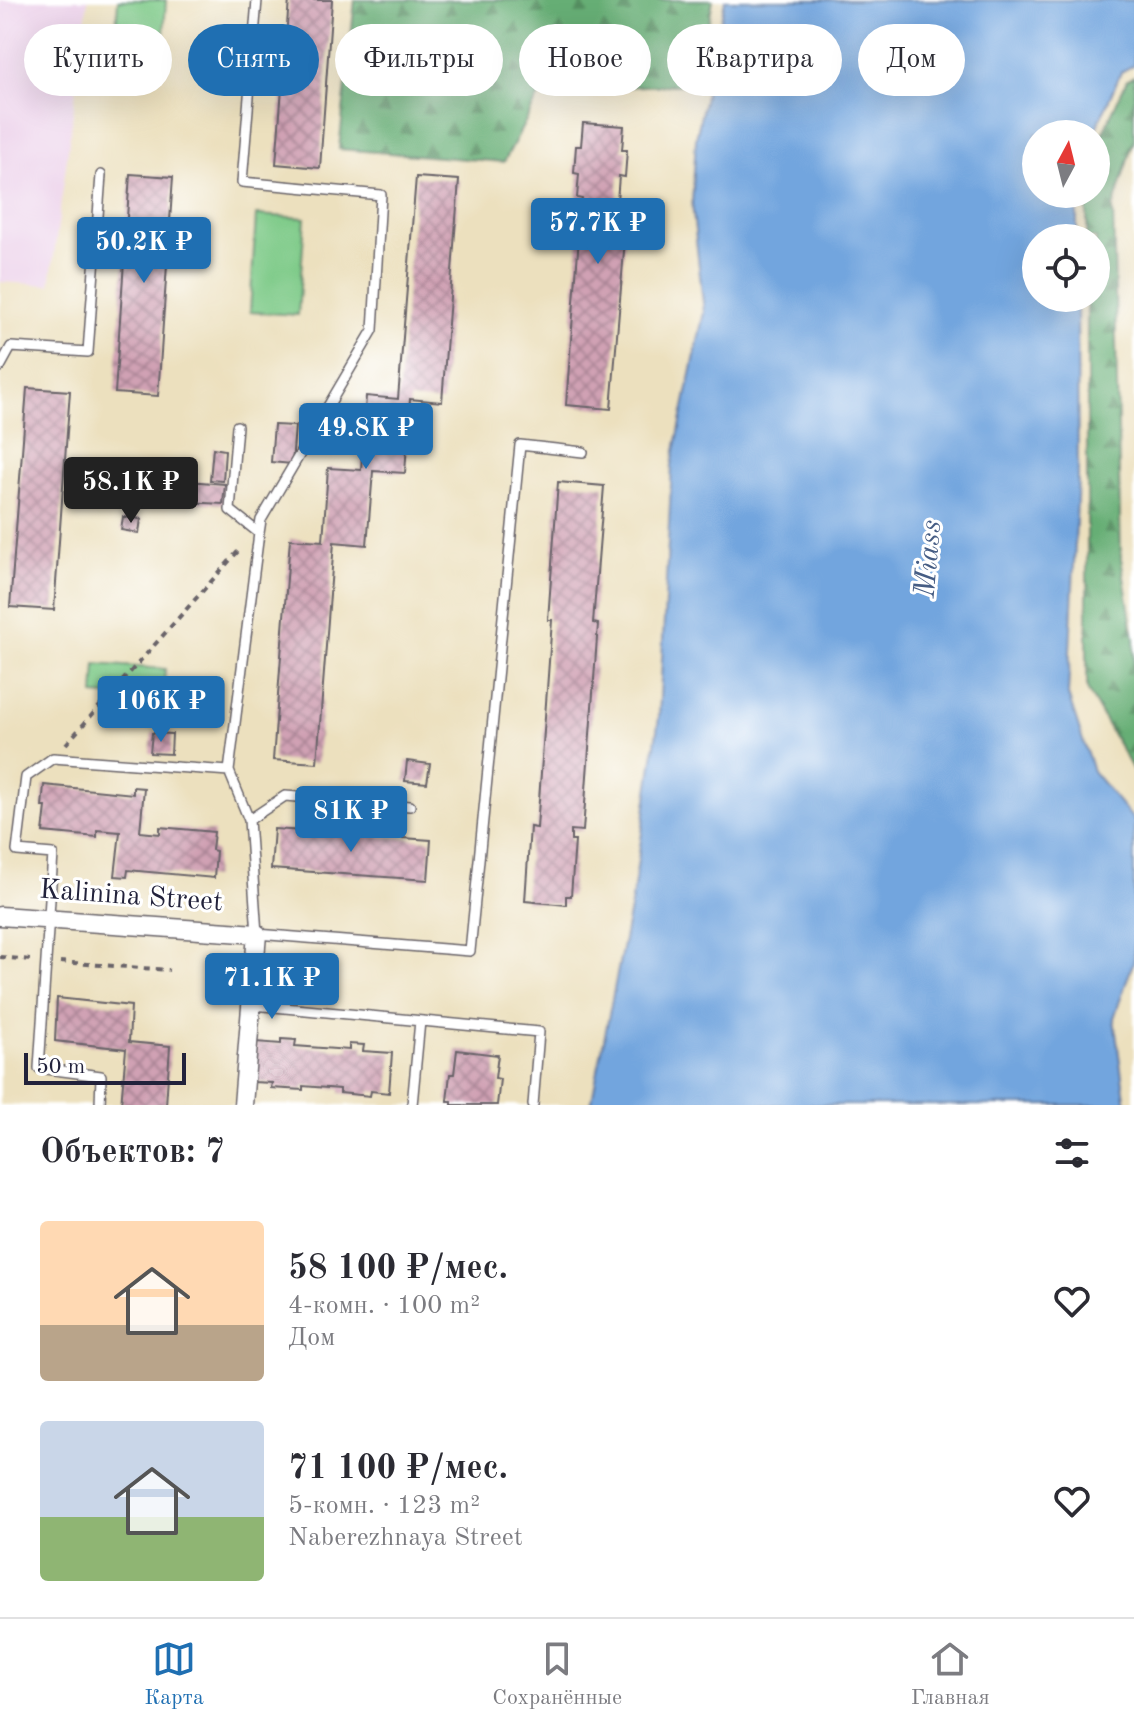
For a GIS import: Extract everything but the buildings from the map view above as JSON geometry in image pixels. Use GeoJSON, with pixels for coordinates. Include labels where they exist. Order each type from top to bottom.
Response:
{"type":"FeatureCollection","features":[{"type":"Feature","properties":{"kind":"street","name":"Kalinina Street"},"geometry":{"type":"LineString","coordinates":[[0,916],[257,934]]}},
{"type":"Feature","properties":{"kind":"street"},"geometry":{"type":"LineString","coordinates":[[243,1105],[257,934]]}},
{"type":"Feature","properties":{"kind":"lane"},"geometry":{"type":"LineString","coordinates":[[257,0],[242,182],[381,195],[373,330],[261,520],[257,532],[229,771],[249,820],[257,934],[470,951],[520,445],[583,452]]}},
{"type":"Feature","properties":{"kind":"lane"},"geometry":{"type":"LineString","coordinates":[[0,367],[11,347],[88,352],[101,175]]}},
{"type":"Feature","properties":{"kind":"lane"},"geometry":{"type":"LineString","coordinates":[[237,426],[230,510],[257,532]]}},
{"type":"Feature","properties":{"kind":"lane"},"geometry":{"type":"LineString","coordinates":[[100,1105],[101,1076],[39,1068],[53,854],[17,851],[26,777],[53,758],[229,771]]}},
{"type":"Feature","properties":{"kind":"lane"},"geometry":{"type":"LineString","coordinates":[[249,820],[285,796],[410,806]]}},
{"type":"Feature","properties":{"kind":"lane"},"geometry":{"type":"LineString","coordinates":[[253,1005],[539,1032],[533,1105]]}},
{"type":"Feature","properties":{"kind":"lane"},"geometry":{"type":"LineString","coordinates":[[412,1105],[420,1021]]}},
{"type":"Feature","properties":{"kind":"path"},"geometry":{"type":"LineString","coordinates":[[53,758],[257,532]]}},
{"type":"Feature","properties":{"kind":"path"},"geometry":{"type":"LineString","coordinates":[[0,957],[169,970]]}},
{"type":"Feature","properties":{"kind":"shaded area"},"geometry":{"type":"Polygon","coordinates":[[[0,0],[88,0],[85,24],[24,24],[24,96],[75,96],[50,285],[0,282],[0,0]]]}},
{"type":"Feature","properties":{"kind":"green space"},"geometry":{"type":"Polygon","coordinates":[[[118,0],[166,0],[165,24],[116,24],[118,0]]]}},
{"type":"Feature","properties":{"kind":"green space"},"geometry":{"type":"Polygon","coordinates":[[[355,0],[713,0],[708,24],[667,24],[667,85],[651,86],[651,24],[519,24],[519,96],[539,96],[504,162],[339,149],[345,96],[503,96],[503,24],[352,24],[355,0]]]}},
{"type":"Feature","properties":{"kind":"green space"},"geometry":{"type":"Polygon","coordinates":[[[1134,76],[1134,140],[1113,208],[1121,558],[1134,639],[1134,772],[1087,689],[1087,312],[1110,312],[1110,224],[1087,224],[1087,208],[1110,208],[1108,120],[1127,80],[1134,76]]]}},
{"type":"Feature","properties":{"kind":"green space"},"geometry":{"type":"Polygon","coordinates":[[[256,215],[305,218],[298,315],[250,312],[256,215]]]}},
{"type":"Feature","properties":{"kind":"green space"},"geometry":{"type":"Polygon","coordinates":[[[96,664],[165,669],[163,700],[94,695],[96,664]]]}},
{"type":"Feature","properties":{"kind":"water","name":"Miass"},"geometry":{"type":"Polygon","coordinates":[[[725,0],[1134,0],[1134,65],[1121,72],[1100,120],[1022,120],[1022,208],[1077,208],[1077,224],[1022,224],[1022,312],[1077,312],[1078,478],[1068,695],[1093,771],[1134,820],[1134,960],[1114,1018],[1126,1105],[591,1105],[633,894],[659,717],[672,465],[704,312],[692,204],[696,139],[705,96],[842,96],[842,24],[720,24],[725,0]]]}}]}
